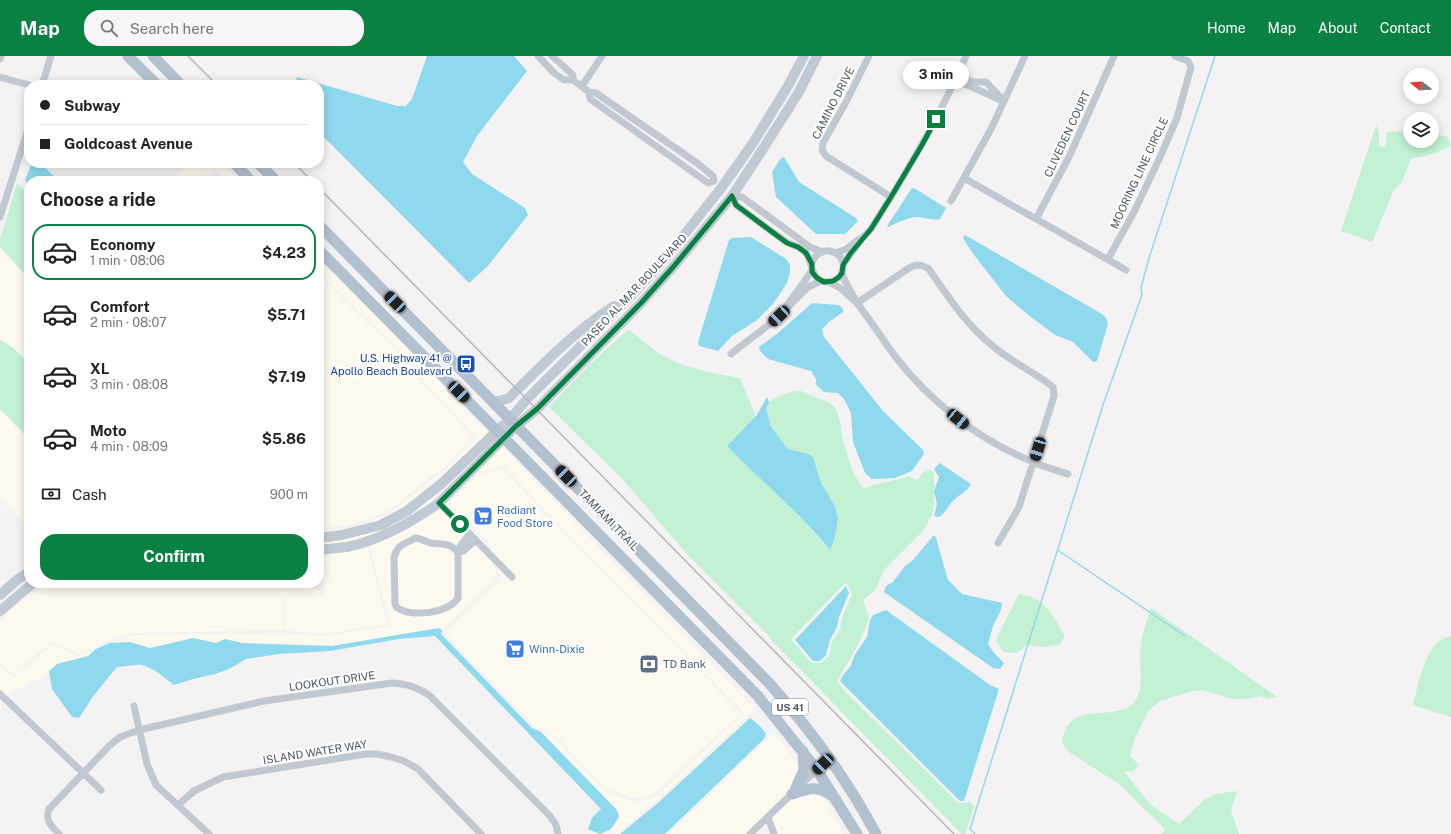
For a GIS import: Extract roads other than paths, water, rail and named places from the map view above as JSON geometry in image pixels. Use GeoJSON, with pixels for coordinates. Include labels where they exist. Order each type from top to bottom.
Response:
{"type":"FeatureCollection","features":[{"type":"Feature","properties":{"kind":"main road"},"geometry":{"type":"LineString","coordinates":[[128,56],[152,80]]}},
{"type":"Feature","properties":{"kind":"main road"},"geometry":{"type":"LineString","coordinates":[[153,56],[176,80]]}},
{"type":"Feature","properties":{"kind":"main road","name":"PASEO AL MAR BOULEVARD"},"geometry":{"type":"LineString","coordinates":[[513,422],[527,399],[633,294],[665,258],[722,187],[753,143],[788,86],[804,56]]}},
{"type":"Feature","properties":{"kind":"main road","name":"PASEO AL MAR BOULEVARD"},"geometry":{"type":"LineString","coordinates":[[513,422],[537,409],[641,303],[674,266],[732,196],[799,92],[818,56]]}},
{"type":"Feature","properties":{"kind":"main road"},"geometry":{"type":"LineString","coordinates":[[239,168],[246,176]]}},
{"type":"Feature","properties":{"kind":"main road"},"geometry":{"type":"LineString","coordinates":[[263,168],[271,176]]}},
{"type":"Feature","properties":{"kind":"main road","name":"TAMIAMI TRAIL"},"geometry":{"type":"LineString","coordinates":[[324,230],[769,683],[789,706],[829,758],[853,794],[876,834]]}},
{"type":"Feature","properties":{"kind":"main road","name":"TAMIAMI TRAIL"},"geometry":{"type":"LineString","coordinates":[[324,255],[757,695],[817,770],[857,834]]}},
{"type":"Feature","properties":{"kind":"main road"},"geometry":{"type":"LineString","coordinates":[[338,269],[350,257]]}},
{"type":"Feature","properties":{"kind":"main road"},"geometry":{"type":"LineString","coordinates":[[492,401],[500,401],[509,398],[594,319],[633,294]]}},
{"type":"Feature","properties":{"kind":"main road"},"geometry":{"type":"LineString","coordinates":[[324,549],[348,546],[389,532],[415,519],[439,503],[513,422]]}},
{"type":"Feature","properties":{"kind":"main road"},"geometry":{"type":"LineString","coordinates":[[324,537],[342,535],[381,525],[408,511],[501,434]]}},
{"type":"Feature","properties":{"kind":"main road"},"geometry":{"type":"LineString","coordinates":[[0,595],[24,575]]}},
{"type":"Feature","properties":{"kind":"main road"},"geometry":{"type":"LineString","coordinates":[[648,584],[659,584],[680,593]]}},
{"type":"Feature","properties":{"kind":"main road"},"geometry":{"type":"LineString","coordinates":[[0,611],[27,588]]}},
{"type":"Feature","properties":{"kind":"main road"},"geometry":{"type":"LineString","coordinates":[[794,792],[804,770],[803,751]]}},
{"type":"Feature","properties":{"kind":"main road"},"geometry":{"type":"LineString","coordinates":[[794,792],[816,788],[836,799]]}},
{"type":"Feature","properties":{"kind":"street"},"geometry":{"type":"LineString","coordinates":[[44,80],[51,56]]}},
{"type":"Feature","properties":{"kind":"street"},"geometry":{"type":"LineString","coordinates":[[538,56],[554,73],[564,80],[573,80],[589,92],[596,93],[698,163],[713,176],[714,181],[708,183],[638,134],[590,99],[589,92]]}},
{"type":"Feature","properties":{"kind":"street"},"geometry":{"type":"LineString","coordinates":[[552,56],[573,75],[573,80]]}},
{"type":"Feature","properties":{"kind":"street"},"geometry":{"type":"LineString","coordinates":[[582,86],[602,56]]}},
{"type":"Feature","properties":{"kind":"street","name":"CAMINO DRIVE"},"geometry":{"type":"LineString","coordinates":[[870,56],[823,143],[822,150],[826,156],[891,197]]}},
{"type":"Feature","properties":{"kind":"street"},"geometry":{"type":"LineString","coordinates":[[843,265],[862,238],[871,229],[922,145],[957,77],[966,56]]}},
{"type":"Feature","properties":{"kind":"street"},"geometry":{"type":"LineString","coordinates":[[951,201],[1004,101],[1025,56]]}},
{"type":"Feature","properties":{"kind":"street","name":"CLIVEDEN COURT"},"geometry":{"type":"LineString","coordinates":[[1036,219],[1072,151],[1114,56]]}},
{"type":"Feature","properties":{"kind":"street","name":"MOORING LINE CIRCLE"},"geometry":{"type":"LineString","coordinates":[[1108,259],[1149,181],[1177,118],[1191,67],[1188,61],[1175,56]]}},
{"type":"Feature","properties":{"kind":"street"},"geometry":{"type":"LineString","coordinates":[[0,76],[24,83]]}},
{"type":"Feature","properties":{"kind":"street"},"geometry":{"type":"LineString","coordinates":[[957,77],[1004,101]]}},
{"type":"Feature","properties":{"kind":"street"},"geometry":{"type":"LineString","coordinates":[[957,77],[973,82],[986,82],[1004,101]]}},
{"type":"Feature","properties":{"kind":"street"},"geometry":{"type":"LineString","coordinates":[[0,217],[24,142]]}},
{"type":"Feature","properties":{"kind":"street"},"geometry":{"type":"LineString","coordinates":[[964,178],[1126,270]]}},
{"type":"Feature","properties":{"kind":"street"},"geometry":{"type":"LineString","coordinates":[[821,281],[814,275],[806,253],[798,247],[787,243],[736,205],[732,196],[742,196],[810,247],[822,252]]}},
{"type":"Feature","properties":{"kind":"street"},"geometry":{"type":"LineString","coordinates":[[836,253],[846,249],[862,238]]}},
{"type":"Feature","properties":{"kind":"street"},"geometry":{"type":"LineString","coordinates":[[779,316],[804,282],[812,267],[815,256],[822,252],[830,251],[836,253],[840,257],[843,265],[842,273],[845,284],[857,303],[895,356],[939,404],[968,427],[1002,447],[1033,463],[1068,474]]}},
{"type":"Feature","properties":{"kind":"street"},"geometry":{"type":"LineString","coordinates":[[857,303],[916,265],[923,265],[929,269],[953,303],[988,342],[1015,363],[1052,387],[1054,396],[1019,507],[998,543]]}},
{"type":"Feature","properties":{"kind":"street"},"geometry":{"type":"LineString","coordinates":[[829,282],[836,279],[842,273]]}},
{"type":"Feature","properties":{"kind":"street"},"geometry":{"type":"LineString","coordinates":[[731,354],[767,327],[808,287],[821,281],[829,282],[840,288],[857,303]]}},
{"type":"Feature","properties":{"kind":"street"},"geometry":{"type":"LineString","coordinates":[[439,503],[512,576]]}},
{"type":"Feature","properties":{"kind":"street"},"geometry":{"type":"LineString","coordinates":[[458,552],[452,546],[431,543],[420,538],[415,538],[399,546],[394,560],[395,604],[397,608],[408,613],[426,613],[446,608],[455,603],[458,598],[458,552],[461,545],[470,534]]}},
{"type":"Feature","properties":{"kind":"street"},"geometry":{"type":"LineString","coordinates":[[458,552],[463,551],[476,540]]}},
{"type":"Feature","properties":{"kind":"street","name":"LOOKOUT DRIVE"},"geometry":{"type":"LineString","coordinates":[[60,834],[50,824],[47,818],[49,809],[83,772],[120,737],[139,730],[264,701],[392,683],[407,684],[419,688],[429,695],[550,816],[556,825],[558,834]]}},
{"type":"Feature","properties":{"kind":"street"},"geometry":{"type":"LineString","coordinates":[[0,694],[101,790]]}},
{"type":"Feature","properties":{"kind":"street"},"geometry":{"type":"LineString","coordinates":[[134,706],[151,776],[156,785],[209,834]]}},
{"type":"Feature","properties":{"kind":"street","name":"ISLAND WATER WAY"},"geometry":{"type":"LineString","coordinates":[[178,805],[194,791],[223,777],[366,754],[377,754],[404,761],[418,769],[481,834]]}},
{"type":"Feature","properties":{"kind":"street"},"geometry":{"type":"LineString","coordinates":[[750,834],[829,758]]}},
{"type":"Feature","properties":{"kind":"street"},"geometry":{"type":"LineString","coordinates":[[768,817],[774,834]]}},
{"type":"Feature","properties":{"kind":"water"},"geometry":{"type":"Polygon","coordinates":[[[427,56],[514,56],[527,71],[477,136],[463,162],[472,174],[525,208],[528,215],[488,266],[469,283],[324,137],[324,85],[397,106],[406,106],[412,99],[427,56]]]}},
{"type":"Feature","properties":{"kind":"water"},"geometry":{"type":"Polygon","coordinates":[[[297,77],[307,80],[296,80],[297,77]]]}},
{"type":"Feature","properties":{"kind":"water"},"geometry":{"type":"Polygon","coordinates":[[[784,157],[799,182],[856,218],[858,221],[845,234],[816,234],[776,197],[772,172],[781,158],[784,157]]]}},
{"type":"Feature","properties":{"kind":"water"},"geometry":{"type":"Polygon","coordinates":[[[30,168],[45,168],[54,176],[27,176],[30,168]]]}},
{"type":"Feature","properties":{"kind":"water"},"geometry":{"type":"Polygon","coordinates":[[[912,188],[946,208],[940,219],[934,220],[914,217],[887,228],[889,223],[912,188]]]}},
{"type":"Feature","properties":{"kind":"water"},"geometry":{"type":"Polygon","coordinates":[[[965,235],[1102,314],[1106,318],[1108,324],[1097,361],[1093,362],[1073,342],[1055,335],[1006,296],[971,251],[963,238],[965,235]]]}},
{"type":"Feature","properties":{"kind":"water"},"geometry":{"type":"Polygon","coordinates":[[[751,237],[786,259],[790,265],[787,283],[773,304],[757,320],[732,336],[718,351],[699,346],[698,342],[729,240],[732,238],[751,237]]]}},
{"type":"Feature","properties":{"kind":"water"},"geometry":{"type":"Polygon","coordinates":[[[812,303],[839,305],[843,309],[843,312],[822,329],[824,337],[883,411],[923,450],[924,454],[912,471],[895,478],[872,479],[865,473],[853,442],[851,413],[844,399],[838,393],[824,392],[816,385],[816,379],[811,371],[768,359],[760,351],[759,347],[778,333],[812,303]]]}},
{"type":"Feature","properties":{"kind":"water"},"geometry":{"type":"Polygon","coordinates":[[[767,397],[769,402],[766,408],[771,427],[788,449],[808,454],[813,457],[821,483],[835,506],[838,519],[835,537],[830,550],[793,510],[727,446],[757,415],[767,397]]]}},
{"type":"Feature","properties":{"kind":"water"},"geometry":{"type":"Polygon","coordinates":[[[940,463],[971,484],[939,517],[934,516],[937,504],[934,491],[939,477],[934,469],[940,463]]]}},
{"type":"Feature","properties":{"kind":"water"},"geometry":{"type":"Polygon","coordinates":[[[934,535],[948,580],[962,594],[1002,603],[1001,610],[993,626],[988,644],[994,653],[1004,663],[1000,669],[993,668],[884,592],[886,586],[893,582],[905,566],[913,560],[934,535]]]}},
{"type":"Feature","properties":{"kind":"water"},"geometry":{"type":"Polygon","coordinates":[[[846,586],[849,593],[839,617],[837,627],[830,640],[826,655],[820,661],[813,661],[795,640],[846,586]]]}},
{"type":"Feature","properties":{"kind":"water"},"geometry":{"type":"Polygon","coordinates":[[[886,610],[990,685],[999,689],[964,801],[960,801],[840,681],[851,666],[854,656],[867,637],[870,620],[873,615],[886,610]]]}},
{"type":"Feature","properties":{"kind":"water"},"geometry":{"type":"Polygon","coordinates":[[[439,628],[442,630],[441,634],[532,728],[541,732],[617,810],[619,817],[611,829],[600,834],[588,829],[592,818],[601,809],[435,636],[399,639],[330,651],[279,654],[246,659],[229,669],[174,685],[163,676],[146,666],[138,665],[117,667],[94,695],[79,718],[72,717],[52,689],[49,671],[57,664],[88,656],[96,649],[110,643],[130,642],[150,648],[193,638],[216,643],[225,639],[242,643],[332,646],[439,628]]]}},
{"type":"Feature","properties":{"kind":"water"},"geometry":{"type":"Polygon","coordinates":[[[750,718],[761,727],[766,734],[764,739],[665,834],[620,834],[659,802],[750,718]]]}},
{"type":"Feature","properties":{"kind":"waterway"},"geometry":{"type":"LineString","coordinates":[[975,834],[970,829],[1103,405],[1142,295],[1141,288],[1149,258],[1215,56]]}},
{"type":"Feature","properties":{"kind":"waterway"},"geometry":{"type":"LineString","coordinates":[[1059,551],[1185,636]]}},
{"type":"Feature","properties":{"kind":"railway"},"geometry":{"type":"LineString","coordinates":[[188,56],[212,80]]}},
{"type":"Feature","properties":{"kind":"railway"},"geometry":{"type":"LineString","coordinates":[[299,168],[307,176]]}},
{"type":"Feature","properties":{"kind":"railway"},"geometry":{"type":"LineString","coordinates":[[324,193],[954,834]]}},
{"type":"Feature","properties":{"kind":"place","name":"U.S. Highway 41 @ Apollo Beach Boulevard"},"geometry":{"type":"Point","coordinates":[466,364]}},
{"type":"Feature","properties":{"kind":"place","name":"Radiant Food Store"},"geometry":{"type":"Point","coordinates":[483,516]}},
{"type":"Feature","properties":{"kind":"place","name":"Winn-Dixie"},"geometry":{"type":"Point","coordinates":[515,649]}},
{"type":"Feature","properties":{"kind":"place","name":"TD Bank"},"geometry":{"type":"Point","coordinates":[649,664]}}]}
